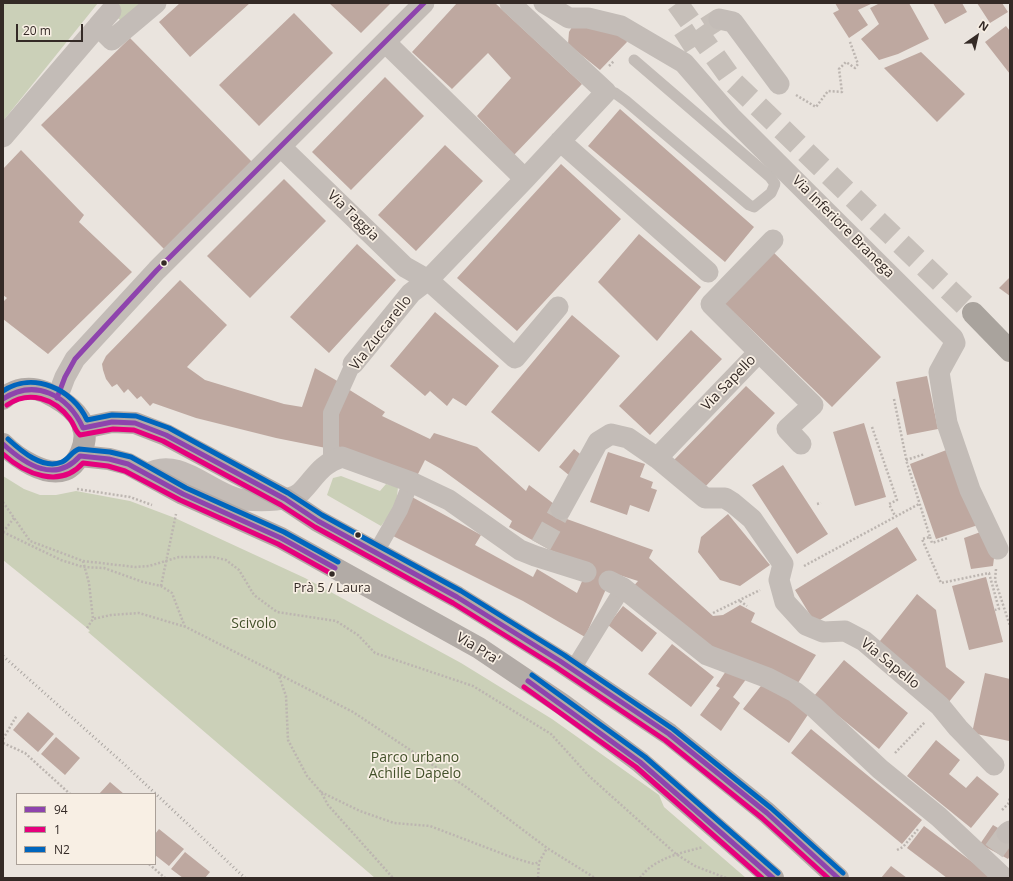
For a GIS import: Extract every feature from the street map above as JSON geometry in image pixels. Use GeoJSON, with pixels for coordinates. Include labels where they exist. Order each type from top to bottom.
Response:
{"type":"FeatureCollection","features":[{"type":"Feature","properties":{"kind":"highway"},"geometry":{"type":"LineString","coordinates":[[973,313],[1010,351]]}},
{"type":"Feature","properties":{"kind":"main road"},"geometry":{"type":"LineString","coordinates":[[3,399],[16,390],[33,388],[57,398],[72,408],[80,418],[85,444],[80,456],[74,464],[66,470],[52,471],[35,466],[3,444]]}},
{"type":"Feature","properties":{"kind":"main road"},"geometry":{"type":"LineString","coordinates":[[83,428],[112,422],[135,424],[166,435],[287,495],[318,521],[457,597],[573,669],[669,734],[702,759],[767,813],[838,878]]}},
{"type":"Feature","properties":{"kind":"main road","name":"Via Pra'"},"geometry":{"type":"LineString","coordinates":[[80,456],[109,459],[128,464],[183,494],[281,538],[479,648],[562,704],[640,762],[773,878]]}},
{"type":"Feature","properties":{"kind":"street"},"geometry":{"type":"LineString","coordinates":[[3,137],[104,18],[112,40],[156,3]]}},
{"type":"Feature","properties":{"kind":"street"},"geometry":{"type":"LineString","coordinates":[[57,398],[65,377],[76,359],[157,270],[424,3]]}},
{"type":"Feature","properties":{"kind":"street"},"geometry":{"type":"LineString","coordinates":[[510,3],[606,92]]}},
{"type":"Feature","properties":{"kind":"street","name":"Via Inferiore Branega"},"geometry":{"type":"LineString","coordinates":[[544,3],[569,18],[588,18],[621,26],[684,63],[731,117],[953,338],[955,342],[939,372],[947,423],[970,490],[998,549]]}},
{"type":"Feature","properties":{"kind":"street"},"geometry":{"type":"LineString","coordinates":[[588,18],[604,12],[625,19],[663,43],[680,44]]}},
{"type":"Feature","properties":{"kind":"street"},"geometry":{"type":"LineString","coordinates":[[720,19],[733,22],[779,84]]}},
{"type":"Feature","properties":{"kind":"street"},"geometry":{"type":"LineString","coordinates":[[385,42],[525,179]]}},
{"type":"Feature","properties":{"kind":"street","name":"Via Zuccarello"},"geometry":{"type":"LineString","coordinates":[[331,461],[332,413],[353,364],[411,293],[428,280],[606,92]]}},
{"type":"Feature","properties":{"kind":"street"},"geometry":{"type":"LineString","coordinates":[[560,141],[708,272]]}},
{"type":"Feature","properties":{"kind":"street","name":"Via Taggia"},"geometry":{"type":"LineString","coordinates":[[281,147],[405,267],[428,280]]}},
{"type":"Feature","properties":{"kind":"street","name":"Via Sapello"},"geometry":{"type":"LineString","coordinates":[[657,458],[759,352],[711,304],[773,240]]}},
{"type":"Feature","properties":{"kind":"street"},"geometry":{"type":"LineString","coordinates":[[428,280],[515,358],[558,307]]}},
{"type":"Feature","properties":{"kind":"street"},"geometry":{"type":"LineString","coordinates":[[759,352],[813,405],[787,429],[801,444]]}},
{"type":"Feature","properties":{"kind":"street","name":"Via Sapello"},"geometry":{"type":"LineString","coordinates":[[561,509],[598,442],[611,434],[628,438],[657,458],[705,498],[725,498],[752,519],[783,564],[779,580],[785,602],[806,625],[823,632],[845,631],[864,641],[940,706],[958,728],[994,765]]}},
{"type":"Feature","properties":{"kind":"street"},"geometry":{"type":"LineString","coordinates":[[148,474],[155,469],[175,469],[242,499],[287,495],[319,469],[331,461],[342,457],[411,482],[449,500],[520,550],[538,551],[586,572]]}},
{"type":"Feature","properties":{"kind":"street"},"geometry":{"type":"LineString","coordinates":[[376,552],[400,510],[411,482]]}},
{"type":"Feature","properties":{"kind":"street"},"geometry":{"type":"LineString","coordinates":[[573,669],[616,584],[707,655],[768,678],[795,692],[815,708],[880,770],[991,856],[1004,878]]}},
{"type":"Feature","properties":{"kind":"lane"},"geometry":{"type":"LineString","coordinates":[[606,92],[615,93],[626,101],[749,205],[754,207],[771,193],[775,184],[770,177],[634,60]]}},
{"type":"Feature","properties":{"kind":"path"},"geometry":{"type":"LineString","coordinates":[[779,84],[816,108],[828,91],[842,92],[839,69],[846,62],[855,68],[858,64],[850,42]]}},
{"type":"Feature","properties":{"kind":"path"},"geometry":{"type":"LineString","coordinates":[[894,399],[906,460],[932,543],[948,538]]}},
{"type":"Feature","properties":{"kind":"path"},"geometry":{"type":"LineString","coordinates":[[872,427],[897,500],[889,504],[894,516]]}},
{"type":"Feature","properties":{"kind":"path"},"geometry":{"type":"LineString","coordinates":[[906,460],[925,454]]}},
{"type":"Feature","properties":{"kind":"path"},"geometry":{"type":"LineString","coordinates":[[76,489],[130,497],[154,505]]}},
{"type":"Feature","properties":{"kind":"path"},"geometry":{"type":"LineString","coordinates":[[3,502],[30,541],[83,562],[135,567],[149,566],[179,557],[213,557],[226,560],[239,570],[254,595],[277,612],[336,621],[358,636],[375,653],[473,686],[551,734],[589,776],[676,854],[695,866],[726,878]]}},
{"type":"Feature","properties":{"kind":"path"},"geometry":{"type":"LineString","coordinates":[[817,504],[821,503]]}},
{"type":"Feature","properties":{"kind":"path"},"geometry":{"type":"LineString","coordinates":[[714,613],[740,601],[894,516],[919,504]]}},
{"type":"Feature","properties":{"kind":"path"},"geometry":{"type":"LineString","coordinates":[[169,511],[183,517]]}},
{"type":"Feature","properties":{"kind":"path"},"geometry":{"type":"LineString","coordinates":[[161,586],[176,514]]}},
{"type":"Feature","properties":{"kind":"path"},"geometry":{"type":"LineString","coordinates":[[14,518],[3,532],[61,560],[83,567],[104,568],[143,582],[161,586],[172,593],[186,627]]}},
{"type":"Feature","properties":{"kind":"path"},"geometry":{"type":"LineString","coordinates":[[930,537],[922,539],[941,583],[989,573],[999,609],[995,610]]}},
{"type":"Feature","properties":{"kind":"path"},"geometry":{"type":"LineString","coordinates":[[998,549],[995,580],[1010,626]]}},
{"type":"Feature","properties":{"kind":"path"},"geometry":{"type":"LineString","coordinates":[[83,562],[83,567],[89,583],[93,619],[87,628]]}},
{"type":"Feature","properties":{"kind":"path"},"geometry":{"type":"LineString","coordinates":[[740,601],[747,606]]}},
{"type":"Feature","properties":{"kind":"path"},"geometry":{"type":"LineString","coordinates":[[93,619],[111,615],[139,613],[186,627],[354,712],[466,787],[547,848],[595,878]]}},
{"type":"Feature","properties":{"kind":"path"},"geometry":{"type":"LineString","coordinates":[[278,673],[286,696],[288,740],[307,776],[321,792],[328,805],[393,878]]}},
{"type":"Feature","properties":{"kind":"path"},"geometry":{"type":"LineString","coordinates":[[880,770],[940,706]]}},
{"type":"Feature","properties":{"kind":"path"},"geometry":{"type":"LineString","coordinates":[[3,739],[17,715]]}},
{"type":"Feature","properties":{"kind":"path"},"geometry":{"type":"LineString","coordinates":[[3,743],[25,753],[69,793]]}},
{"type":"Feature","properties":{"kind":"path"},"geometry":{"type":"LineString","coordinates":[[321,792],[360,811],[394,823],[430,826],[510,857],[534,864],[539,862]]}},
{"type":"Feature","properties":{"kind":"path"},"geometry":{"type":"LineString","coordinates":[[1008,804],[1010,798]]}},
{"type":"Feature","properties":{"kind":"path"},"geometry":{"type":"LineString","coordinates":[[897,850],[903,847],[933,811]]}},
{"type":"Feature","properties":{"kind":"path"},"geometry":{"type":"LineString","coordinates":[[640,878],[657,862],[676,854],[708,846]]}},
{"type":"Feature","properties":{"kind":"path"},"geometry":{"type":"LineString","coordinates":[[538,878],[539,862],[547,848]]}},
{"type":"Feature","properties":{"kind":"path"},"geometry":{"type":"LineString","coordinates":[[150,865],[165,878]]}},
{"type":"Feature","properties":{"kind":"green space"},"geometry":{"type":"Polygon","coordinates":[[[3,3],[98,3],[3,121],[3,3]]]}},
{"type":"Feature","properties":{"kind":"green space"},"geometry":{"type":"Polygon","coordinates":[[[103,3],[147,3],[123,23],[103,3]]]}},
{"type":"Feature","properties":{"kind":"green space","name":"Parco urbano Achille Dapelo"},"geometry":{"type":"Polygon","coordinates":[[[3,476],[24,489],[40,495],[56,495],[76,491],[130,501],[175,518],[305,578],[461,663],[552,719],[659,795],[664,807],[746,878],[375,878],[88,632],[90,631],[87,628],[3,560],[3,476]]]}},
{"type":"Feature","properties":{"kind":"green space"},"geometry":{"type":"Polygon","coordinates":[[[341,476],[380,491],[386,484],[398,487],[396,506],[381,526],[327,495],[333,478],[341,476]]]}},
{"type":"Feature","properties":{"kind":"building"},"geometry":{"type":"Polygon","coordinates":[[[180,3],[250,3],[190,57],[159,22],[180,3]]]}},
{"type":"Feature","properties":{"kind":"building"},"geometry":{"type":"Polygon","coordinates":[[[329,3],[391,3],[361,33],[329,3]]]}},
{"type":"Feature","properties":{"kind":"building"},"geometry":{"type":"Polygon","coordinates":[[[457,3],[495,3],[582,84],[514,155],[477,116],[511,78],[488,53],[452,89],[412,52],[457,3]]]}},
{"type":"Feature","properties":{"kind":"building"},"geometry":{"type":"Polygon","coordinates":[[[835,3],[873,3],[858,10],[868,25],[849,38],[833,13],[839,10],[835,3]]]}},
{"type":"Feature","properties":{"kind":"building"},"geometry":{"type":"Polygon","coordinates":[[[880,3],[909,3],[929,39],[898,54],[879,60],[861,39],[879,24],[870,8],[880,3]]]}},
{"type":"Feature","properties":{"kind":"building"},"geometry":{"type":"Polygon","coordinates":[[[933,3],[962,3],[967,12],[945,24],[933,3]]]}},
{"type":"Feature","properties":{"kind":"building"},"geometry":{"type":"Polygon","coordinates":[[[977,3],[1002,3],[1008,12],[990,23],[977,3]]]}},
{"type":"Feature","properties":{"kind":"building"},"geometry":{"type":"Polygon","coordinates":[[[294,13],[333,53],[259,126],[219,85],[294,13]]]}},
{"type":"Feature","properties":{"kind":"building"},"geometry":{"type":"Polygon","coordinates":[[[621,26],[627,42],[600,70],[568,44],[569,32],[572,27],[621,26]]]}},
{"type":"Feature","properties":{"kind":"building"},"geometry":{"type":"Polygon","coordinates":[[[1006,26],[1010,31],[1010,74],[985,42],[1006,26]]]}},
{"type":"Feature","properties":{"kind":"building"},"geometry":{"type":"Polygon","coordinates":[[[130,38],[252,162],[164,249],[41,125],[130,38]]]}},
{"type":"Feature","properties":{"kind":"building"},"geometry":{"type":"Polygon","coordinates":[[[921,52],[965,94],[937,122],[884,68],[921,52]]]}},
{"type":"Feature","properties":{"kind":"building"},"geometry":{"type":"Polygon","coordinates":[[[385,77],[424,116],[351,190],[312,152],[385,77]]]}},
{"type":"Feature","properties":{"kind":"building"},"geometry":{"type":"Polygon","coordinates":[[[620,109],[754,227],[725,262],[588,146],[620,109]]]}},
{"type":"Feature","properties":{"kind":"building"},"geometry":{"type":"Polygon","coordinates":[[[445,145],[483,181],[416,251],[378,215],[445,145]]]}},
{"type":"Feature","properties":{"kind":"building"},"geometry":{"type":"Polygon","coordinates":[[[21,150],[84,215],[79,222],[132,272],[48,354],[3,319],[3,302],[7,298],[3,295],[3,169],[21,150]]]}},
{"type":"Feature","properties":{"kind":"building"},"geometry":{"type":"Polygon","coordinates":[[[561,164],[621,219],[517,331],[457,278],[561,164]]]}},
{"type":"Feature","properties":{"kind":"building"},"geometry":{"type":"Polygon","coordinates":[[[284,179],[326,221],[250,298],[207,256],[284,179]]]}},
{"type":"Feature","properties":{"kind":"building"},"geometry":{"type":"Polygon","coordinates":[[[639,234],[701,287],[657,341],[598,282],[639,234]]]}},
{"type":"Feature","properties":{"kind":"building"},"geometry":{"type":"Polygon","coordinates":[[[357,244],[396,280],[329,353],[290,317],[357,244]]]}},
{"type":"Feature","properties":{"kind":"building"},"geometry":{"type":"Polygon","coordinates":[[[770,249],[881,357],[832,407],[721,300],[770,249]]]}},
{"type":"Feature","properties":{"kind":"building"},"geometry":{"type":"Polygon","coordinates":[[[1010,277],[1010,296],[999,288],[1010,277]]]}},
{"type":"Feature","properties":{"kind":"building"},"geometry":{"type":"Polygon","coordinates":[[[180,280],[227,325],[187,367],[205,380],[284,404],[302,407],[315,368],[339,382],[326,448],[276,438],[196,418],[153,403],[150,406],[141,396],[137,399],[128,389],[124,393],[117,384],[112,387],[106,379],[103,370],[102,364],[106,356],[180,280]]]}},
{"type":"Feature","properties":{"kind":"building"},"geometry":{"type":"Polygon","coordinates":[[[435,312],[499,366],[466,406],[453,398],[447,406],[430,391],[425,396],[390,366],[435,312]]]}},
{"type":"Feature","properties":{"kind":"building"},"geometry":{"type":"Polygon","coordinates":[[[572,315],[620,356],[539,452],[491,412],[572,315]]]}},
{"type":"Feature","properties":{"kind":"building"},"geometry":{"type":"Polygon","coordinates":[[[691,330],[722,359],[650,435],[619,406],[691,330]]]}},
{"type":"Feature","properties":{"kind":"building"},"geometry":{"type":"Polygon","coordinates":[[[927,376],[938,429],[907,435],[896,382],[927,376]]]}},
{"type":"Feature","properties":{"kind":"building"},"geometry":{"type":"Polygon","coordinates":[[[746,386],[775,413],[704,488],[674,460],[746,386]]]}},
{"type":"Feature","properties":{"kind":"building"},"geometry":{"type":"Polygon","coordinates":[[[348,389],[385,412],[382,416],[430,439],[434,433],[477,447],[526,491],[529,485],[558,507],[564,518],[653,550],[649,558],[713,616],[723,615],[740,605],[755,613],[751,622],[816,655],[796,686],[715,653],[631,589],[638,581],[613,573],[585,637],[523,601],[393,536],[412,497],[481,535],[475,545],[533,577],[537,569],[577,593],[589,565],[550,550],[509,527],[512,521],[441,469],[425,460],[417,476],[337,446],[334,418],[348,389]]]}},
{"type":"Feature","properties":{"kind":"building"},"geometry":{"type":"Polygon","coordinates":[[[864,423],[886,497],[855,506],[833,432],[864,423]]]}},
{"type":"Feature","properties":{"kind":"building"},"geometry":{"type":"Polygon","coordinates":[[[574,449],[585,458],[570,476],[559,467],[574,449]]]}},
{"type":"Feature","properties":{"kind":"building"},"geometry":{"type":"Polygon","coordinates":[[[949,449],[981,524],[936,539],[910,464],[949,449]]]}},
{"type":"Feature","properties":{"kind":"building"},"geometry":{"type":"Polygon","coordinates":[[[608,452],[645,464],[640,477],[653,482],[651,488],[657,490],[649,512],[630,505],[627,515],[590,502],[608,452]]]}},
{"type":"Feature","properties":{"kind":"building"},"geometry":{"type":"Polygon","coordinates":[[[783,465],[828,534],[797,554],[752,485],[783,465]]]}},
{"type":"Feature","properties":{"kind":"building"},"geometry":{"type":"Polygon","coordinates":[[[728,514],[770,565],[740,586],[720,580],[698,552],[701,537],[728,514]]]}},
{"type":"Feature","properties":{"kind":"building"},"geometry":{"type":"Polygon","coordinates":[[[897,527],[917,560],[815,623],[795,590],[897,527]]]}},
{"type":"Feature","properties":{"kind":"building"},"geometry":{"type":"Polygon","coordinates":[[[986,530],[995,550],[993,566],[971,569],[964,538],[986,530]]]}},
{"type":"Feature","properties":{"kind":"building"},"geometry":{"type":"Polygon","coordinates":[[[986,577],[1003,642],[969,650],[952,586],[986,577]]]}},
{"type":"Feature","properties":{"kind":"building"},"geometry":{"type":"Polygon","coordinates":[[[917,594],[936,610],[946,667],[965,682],[948,703],[876,646],[917,594]]]}},
{"type":"Feature","properties":{"kind":"building"},"geometry":{"type":"Polygon","coordinates":[[[623,606],[657,633],[642,652],[608,625],[623,606]]]}},
{"type":"Feature","properties":{"kind":"building"},"geometry":{"type":"Polygon","coordinates":[[[672,644],[714,677],[691,707],[648,674],[672,644]]]}},
{"type":"Feature","properties":{"kind":"building"},"geometry":{"type":"Polygon","coordinates":[[[844,660],[908,713],[879,749],[814,696],[844,660]]]}},
{"type":"Feature","properties":{"kind":"building"},"geometry":{"type":"Polygon","coordinates":[[[726,671],[747,678],[733,697],[740,703],[721,731],[700,715],[720,688],[716,686],[726,671]]]}},
{"type":"Feature","properties":{"kind":"building"},"geometry":{"type":"Polygon","coordinates":[[[985,673],[1010,679],[1009,741],[972,733],[985,673]]]}},
{"type":"Feature","properties":{"kind":"building"},"geometry":{"type":"Polygon","coordinates":[[[764,682],[809,713],[789,743],[743,709],[764,682]]]}},
{"type":"Feature","properties":{"kind":"building"},"geometry":{"type":"Polygon","coordinates":[[[28,712],[54,734],[38,752],[13,730],[28,712]]]}},
{"type":"Feature","properties":{"kind":"building"},"geometry":{"type":"Polygon","coordinates":[[[811,729],[922,820],[902,844],[791,753],[811,729]]]}},
{"type":"Feature","properties":{"kind":"building"},"geometry":{"type":"Polygon","coordinates":[[[56,737],[80,758],[65,775],[41,754],[56,737]]]}},
{"type":"Feature","properties":{"kind":"building"},"geometry":{"type":"Polygon","coordinates":[[[936,740],[960,760],[949,774],[966,788],[977,776],[999,794],[971,828],[907,776],[936,740]]]}},
{"type":"Feature","properties":{"kind":"building"},"geometry":{"type":"Polygon","coordinates":[[[110,782],[123,793],[100,793],[110,782]]]}},
{"type":"Feature","properties":{"kind":"building"},"geometry":{"type":"Polygon","coordinates":[[[993,825],[1010,835],[1010,856],[1008,859],[980,844],[993,825]]]}},
{"type":"Feature","properties":{"kind":"building"},"geometry":{"type":"Polygon","coordinates":[[[924,826],[991,876],[989,878],[947,878],[907,848],[924,826]]]}},
{"type":"Feature","properties":{"kind":"building"},"geometry":{"type":"Polygon","coordinates":[[[159,829],[184,849],[169,866],[156,856],[156,833],[159,829]]]}},
{"type":"Feature","properties":{"kind":"building"},"geometry":{"type":"Polygon","coordinates":[[[185,852],[210,872],[205,878],[183,878],[171,869],[185,852]]]}},
{"type":"Feature","properties":{"kind":"building"},"geometry":{"type":"Polygon","coordinates":[[[891,866],[907,878],[881,878],[891,866]]]}},
{"type":"Feature","properties":{"kind":"tunnel"},"geometry":{"type":"LineString","coordinates":[[677,3],[734,83],[973,313]]}},
{"type":"Feature","properties":{"kind":"tunnel"},"geometry":{"type":"LineString","coordinates":[[680,44],[719,19]]}},
{"type":"Feature","properties":{"kind":"tunnel"},"geometry":{"type":"LineString","coordinates":[[541,545],[561,509]]}},
{"type":"Feature","properties":{"kind":"tunnel"},"geometry":{"type":"LineString","coordinates":[[994,851],[1007,833]]}},
{"type":"Feature","properties":{"kind":"railway"},"geometry":{"type":"LineString","coordinates":[[3,656],[155,793]]}},
{"type":"Feature","properties":{"kind":"railway"},"geometry":{"type":"LineString","coordinates":[[156,794],[245,878]]}},
{"type":"Feature","properties":{"kind":"transit line","name":"94"},"geometry":{"type":"LineString","coordinates":[[57,398],[65,377],[75,359],[157,270],[424,3]]}},
{"type":"Feature","properties":{"kind":"transit line","name":"N2"},"geometry":{"type":"LineString","coordinates":[[3,391],[15,385],[39,383],[51,386],[62,392],[81,409],[87,420],[112,415],[136,416],[169,428],[288,493],[322,515],[461,591],[564,655],[673,729],[771,808],[843,873]]}},
{"type":"Feature","properties":{"kind":"transit line","name":"94"},"geometry":{"type":"LineString","coordinates":[[3,399],[15,393],[27,390],[38,390],[49,393],[60,399],[77,416],[83,428],[112,422],[135,423],[166,435],[285,499],[318,521],[457,597],[560,661],[669,734],[767,813],[838,878]]}},
{"type":"Feature","properties":{"kind":"transit line","name":"1"},"geometry":{"type":"LineString","coordinates":[[7,405],[15,400],[24,398],[41,398],[49,401],[64,412],[80,435],[113,429],[134,430],[163,441],[281,505],[315,527],[453,603],[556,667],[665,740],[762,818],[828,878]]}},
{"type":"Feature","properties":{"kind":"transit line","name":"N2"},"geometry":{"type":"LineString","coordinates":[[8,439],[26,454],[47,463],[55,464],[62,462],[74,451],[79,449],[110,452],[131,457],[186,488],[284,532],[338,562]]}},
{"type":"Feature","properties":{"kind":"transit line","name":"94"},"geometry":{"type":"LineString","coordinates":[[3,444],[21,459],[41,468],[51,470],[61,469],[80,456],[109,459],[128,464],[183,494],[281,538],[335,568]]}},
{"type":"Feature","properties":{"kind":"transit line","name":"1"},"geometry":{"type":"LineString","coordinates":[[3,454],[22,468],[43,476],[53,477],[64,475],[74,471],[83,463],[108,466],[125,471],[180,500],[278,544],[332,574]]}},
{"type":"Feature","properties":{"kind":"transit line","name":"N2"},"geometry":{"type":"LineString","coordinates":[[532,675],[645,757],[778,873]]}},
{"type":"Feature","properties":{"kind":"transit line","name":"94"},"geometry":{"type":"LineString","coordinates":[[528,681],[640,762],[773,878]]}},
{"type":"Feature","properties":{"kind":"transit line","name":"1"},"geometry":{"type":"LineString","coordinates":[[524,687],[636,767],[762,878]]}},
{"type":"Feature","properties":{"kind":"place","name":"Prà 5 / Laura"},"geometry":{"type":"Point","coordinates":[332,574]}},
{"type":"Feature","properties":{"kind":"park label","name":"Scivolo"},"geometry":{"type":"Point","coordinates":[254,624]}}]}
